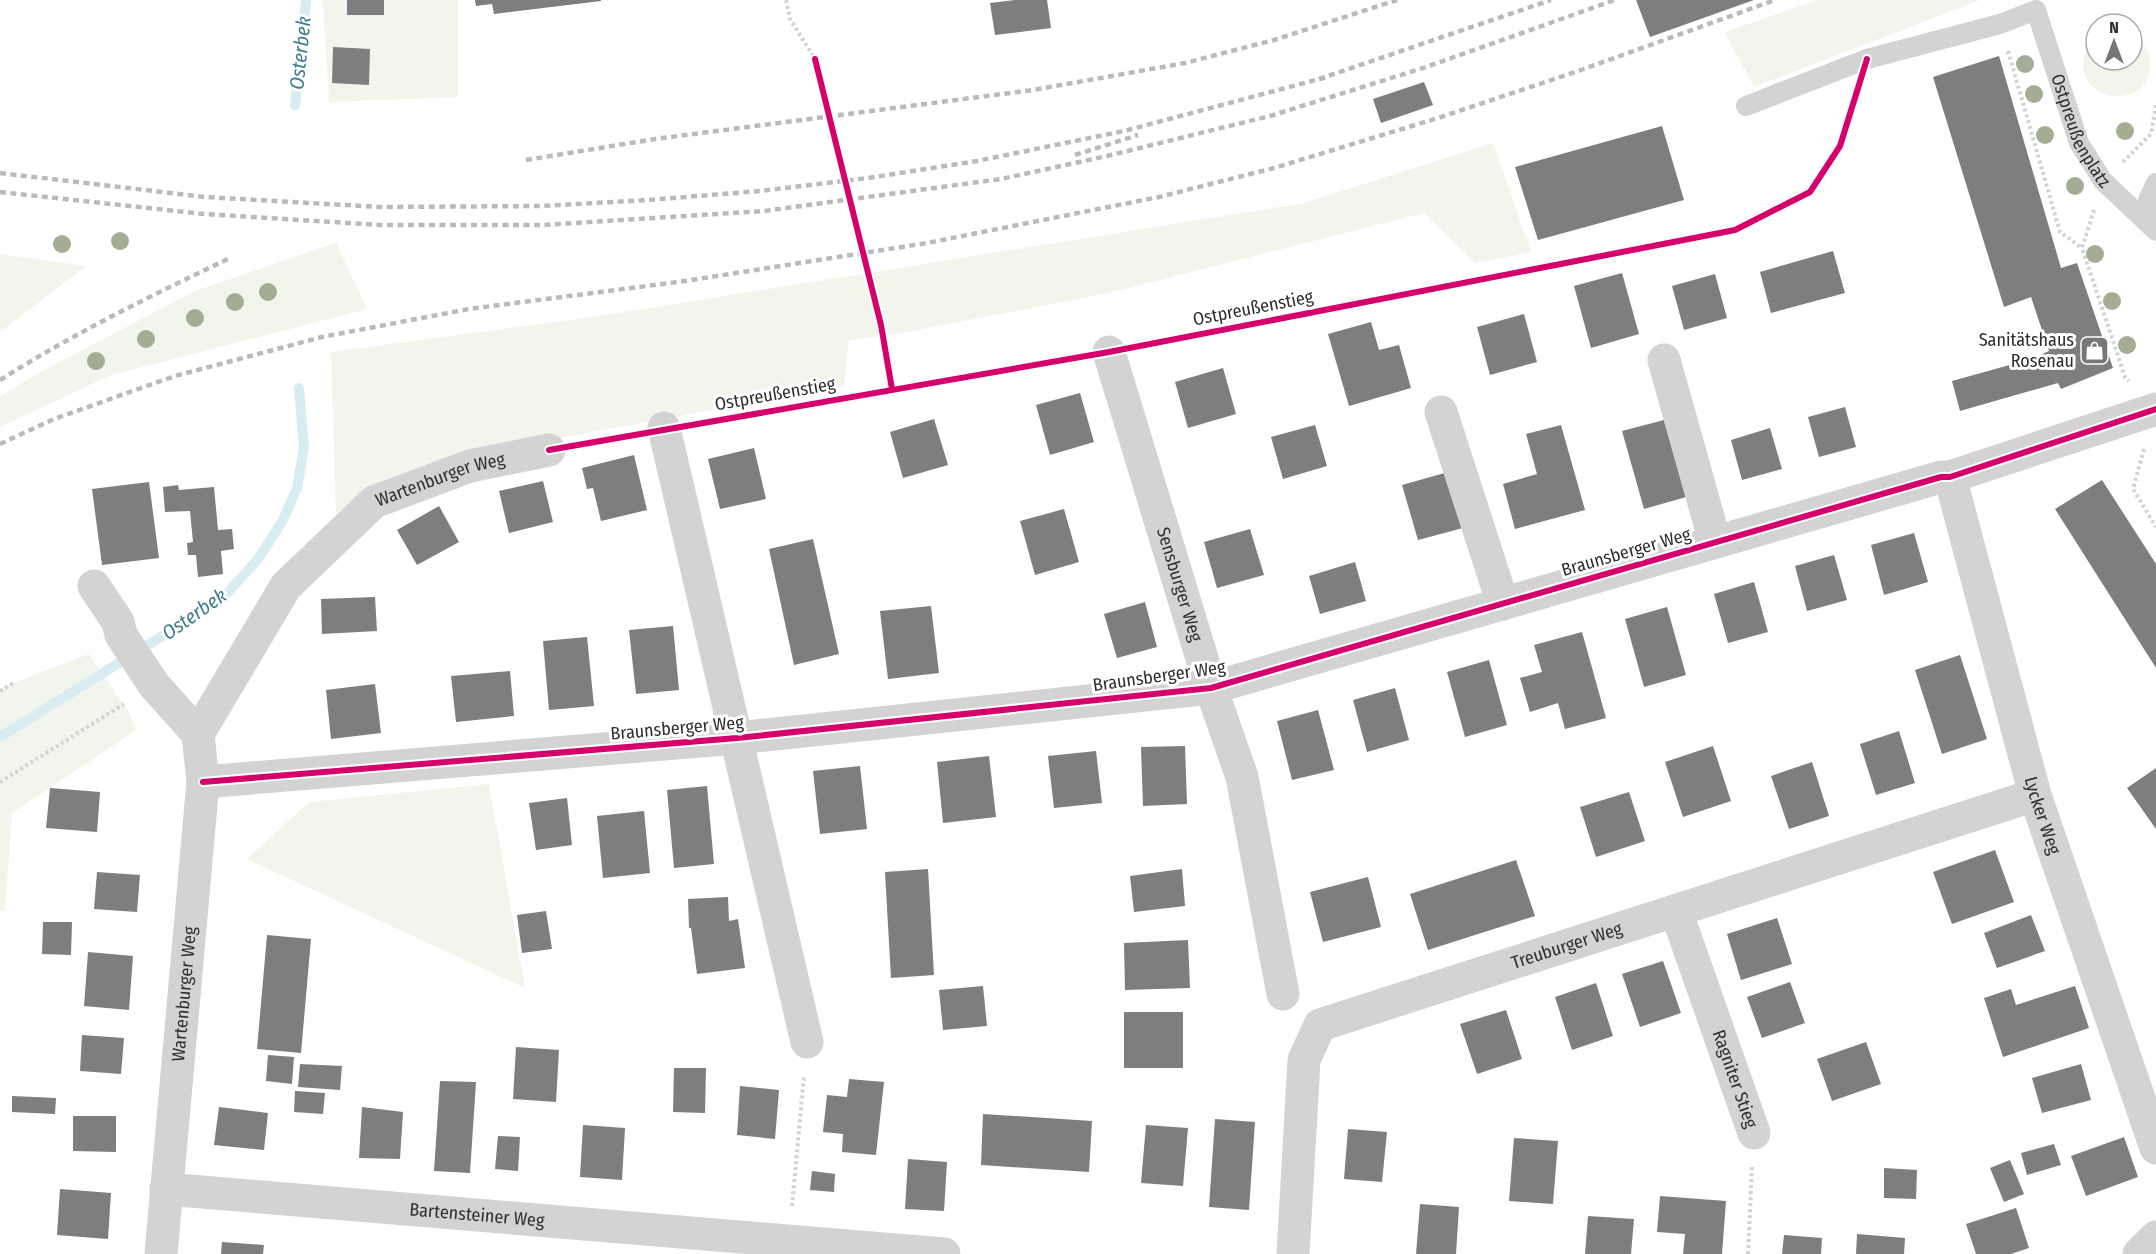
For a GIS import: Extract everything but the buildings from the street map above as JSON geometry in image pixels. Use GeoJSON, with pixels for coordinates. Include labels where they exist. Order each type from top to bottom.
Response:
{"type":"FeatureCollection","features":[{"type":"Feature","properties":{"kind":"street","name":"Sensburger Weg"},"geometry":{"type":"LineString","coordinates":[[1109,352],[1211,688],[1242,777],[1283,994]]}},
{"type":"Feature","properties":{"kind":"street","name":"Braunsberger Weg"},"geometry":{"type":"LineString","coordinates":[[1664,360],[1715,542]]}},
{"type":"Feature","properties":{"kind":"street"},"geometry":{"type":"LineString","coordinates":[[1441,412],[1503,604]]}},
{"type":"Feature","properties":{"kind":"street","name":"Braunsberger Weg"},"geometry":{"type":"LineString","coordinates":[[203,782],[737,738],[1211,688],[1929,480],[1950,477],[2151,424]]}},
{"type":"Feature","properties":{"kind":"street","name":"Braunsberger Weg"},"geometry":{"type":"LineString","coordinates":[[664,428],[737,738]]}},
{"type":"Feature","properties":{"kind":"street","name":"Wartenburger Weg"},"geometry":{"type":"LineString","coordinates":[[161,1254],[203,782],[198,734],[286,586],[374,502],[470,466],[549,450]]}},
{"type":"Feature","properties":{"kind":"street","name":"Lycker Weg"},"geometry":{"type":"LineString","coordinates":[[1950,477],[2035,795],[2156,1148]]}},
{"type":"Feature","properties":{"kind":"street"},"geometry":{"type":"LineString","coordinates":[[94,586],[118,622],[121,635],[146,674],[198,734]]}},
{"type":"Feature","properties":{"kind":"street"},"geometry":{"type":"LineString","coordinates":[[737,738],[807,1042]]}},
{"type":"Feature","properties":{"kind":"street","name":"Treuburger Weg"},"geometry":{"type":"LineString","coordinates":[[1293,1254],[1304,1060],[1320,1025],[2035,795]]}},
{"type":"Feature","properties":{"kind":"street","name":"Ragniter Stieg"},"geometry":{"type":"LineString","coordinates":[[1676,910],[1754,1133]]}},
{"type":"Feature","properties":{"kind":"street","name":"Bartensteiner Weg"},"geometry":{"type":"LineString","coordinates":[[166,1189],[788,1239],[944,1254]]}},
{"type":"Feature","properties":{"kind":"street"},"geometry":{"type":"LineString","coordinates":[[2139,1254],[2156,1237]]}},
{"type":"Feature","properties":{"kind":"lane","name":"Ostpreußenplatz"},"geometry":{"type":"LineString","coordinates":[[2000,24],[2036,10],[2079,143],[2103,181],[2152,227]]}},
{"type":"Feature","properties":{"kind":"lane"},"geometry":{"type":"LineString","coordinates":[[1746,106],[1867,59],[2000,24]]}},
{"type":"Feature","properties":{"kind":"lane"},"geometry":{"type":"LineString","coordinates":[[2152,227],[2148,200],[2156,183]]}},
{"type":"Feature","properties":{"kind":"path"},"geometry":{"type":"LineString","coordinates":[[786,0],[790,19],[815,59]]}},
{"type":"Feature","properties":{"kind":"path"},"geometry":{"type":"LineString","coordinates":[[2000,24],[2060,232],[2082,248],[2125,377],[2131,383]]}},
{"type":"Feature","properties":{"kind":"path"},"geometry":{"type":"LineString","coordinates":[[2082,248],[2103,181],[2151,134],[2156,105]]}},
{"type":"Feature","properties":{"kind":"path"},"geometry":{"type":"LineString","coordinates":[[881,325],[892,389]]}},
{"type":"Feature","properties":{"kind":"path"},"geometry":{"type":"LineString","coordinates":[[2151,424],[2133,489],[2156,527]]}},
{"type":"Feature","properties":{"kind":"path"},"geometry":{"type":"LineString","coordinates":[[0,782],[146,674]]}},
{"type":"Feature","properties":{"kind":"path"},"geometry":{"type":"LineString","coordinates":[[0,691],[15,682]]}},
{"type":"Feature","properties":{"kind":"path"},"geometry":{"type":"LineString","coordinates":[[788,1239],[807,1042]]}},
{"type":"Feature","properties":{"kind":"shaded area"},"geometry":{"type":"Polygon","coordinates":[[[323,0],[458,0],[458,97],[329,102],[323,0]]]}},
{"type":"Feature","properties":{"kind":"shaded area"},"geometry":{"type":"Polygon","coordinates":[[[1818,0],[1980,0],[1754,87],[1725,32],[1818,0]]]}},
{"type":"Feature","properties":{"kind":"shaded area"},"geometry":{"type":"Polygon","coordinates":[[[2144,45],[2150,64],[2146,80],[2138,90],[2126,95],[2113,96],[2100,92],[2090,84],[2084,72],[2144,72],[2144,45]]]}},
{"type":"Feature","properties":{"kind":"shaded area"},"geometry":{"type":"Polygon","coordinates":[[[1493,143],[1531,252],[1475,263],[1424,213],[1108,293],[903,333],[849,340],[844,386],[456,457],[336,513],[331,352],[593,317],[1304,203],[1493,143]]]}},
{"type":"Feature","properties":{"kind":"shaded area"},"geometry":{"type":"Polygon","coordinates":[[[336,243],[367,309],[111,375],[0,427],[0,397],[31,377],[195,291],[336,243]]]}},
{"type":"Feature","properties":{"kind":"shaded area"},"geometry":{"type":"Polygon","coordinates":[[[0,254],[86,266],[0,332],[0,254]]]}},
{"type":"Feature","properties":{"kind":"shaded area"},"geometry":{"type":"Polygon","coordinates":[[[89,654],[130,714],[136,730],[12,813],[5,911],[0,910],[0,688],[89,654]]]}},
{"type":"Feature","properties":{"kind":"shaded area"},"geometry":{"type":"Polygon","coordinates":[[[489,784],[525,988],[247,859],[309,802],[489,784]]]}},
{"type":"Feature","properties":{"kind":"waterway","name":"Osterbek"},"geometry":{"type":"LineString","coordinates":[[295,105],[306,0]]}},
{"type":"Feature","properties":{"kind":"waterway","name":"Osterbek"},"geometry":{"type":"LineString","coordinates":[[0,737],[222,599],[258,559],[283,520],[297,488],[304,448],[299,388]]}},
{"type":"Feature","properties":{"kind":"railway"},"geometry":{"type":"LineString","coordinates":[[526,160],[655,139],[1033,90],[1185,63],[1274,40],[1397,0]]}},
{"type":"Feature","properties":{"kind":"railway"},"geometry":{"type":"LineString","coordinates":[[1319,79],[1551,0]]}},
{"type":"Feature","properties":{"kind":"railway"},"geometry":{"type":"LineString","coordinates":[[0,192],[204,214],[381,225],[543,225],[764,211],[1001,179],[1270,116],[1420,69],[1615,0]]}},
{"type":"Feature","properties":{"kind":"railway"},"geometry":{"type":"LineString","coordinates":[[0,444],[54,419],[175,376],[322,337],[469,309],[685,281],[927,243],[1159,197],[1274,168],[1438,118],[1581,70],[1775,0]]}},
{"type":"Feature","properties":{"kind":"railway"},"geometry":{"type":"LineString","coordinates":[[0,173],[205,197],[380,207],[541,206],[648,200],[760,191],[868,178],[977,161],[1124,131],[1327,77]]}},
{"type":"Feature","properties":{"kind":"railway"},"geometry":{"type":"LineString","coordinates":[[1075,155],[1138,135]]}},
{"type":"Feature","properties":{"kind":"railway"},"geometry":{"type":"LineString","coordinates":[[0,380],[112,316],[228,259]]}},
{"type":"Feature","properties":{"kind":"cycle path"},"geometry":{"type":"LineString","coordinates":[[815,59],[881,325],[892,389]]}},
{"type":"Feature","properties":{"kind":"cycle path","name":"Ostpreußenstieg"},"geometry":{"type":"LineString","coordinates":[[549,450],[1109,352],[1735,230],[1810,192],[1840,146],[1867,59]]}},
{"type":"Feature","properties":{"kind":"cycle path"},"geometry":{"type":"LineString","coordinates":[[203,782],[737,738],[1211,688],[1941,477],[1950,477],[2156,409]]}},
{"type":"Feature","properties":{"kind":"place","name":"Sanitätshaus Rosenau"},"geometry":{"type":"Point","coordinates":[2095,350]}}]}
